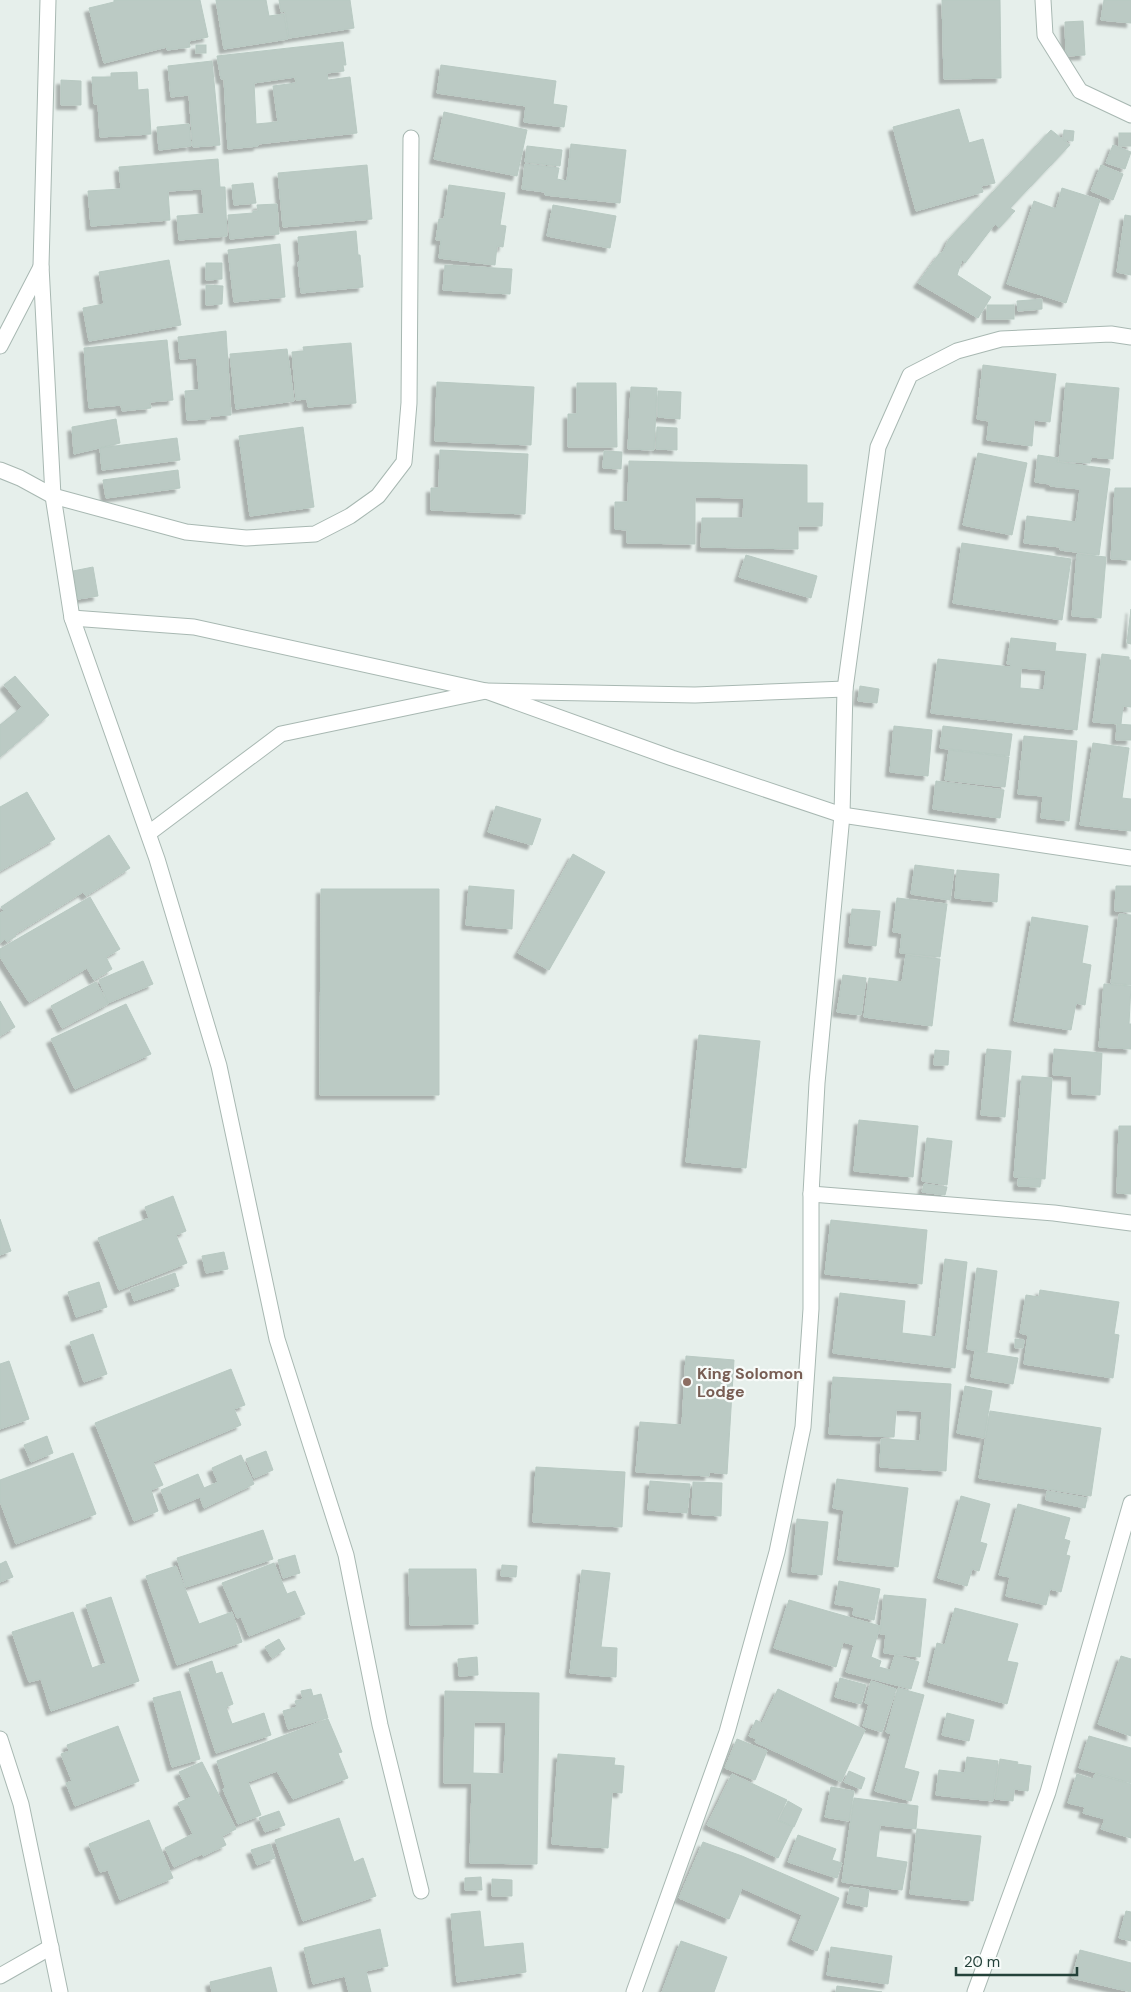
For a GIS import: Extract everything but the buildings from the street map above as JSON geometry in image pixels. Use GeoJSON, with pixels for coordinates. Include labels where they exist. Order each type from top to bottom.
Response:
{"type":"FeatureCollection","features":[{"type":"Feature","properties":{"kind":"street"},"geometry":{"type":"LineString","coordinates":[[48,0],[41,266],[53,496],[72,618],[149,833],[219,1066],[276,1339],[346,1555],[380,1725],[421,1891]]}},
{"type":"Feature","properties":{"kind":"street"},"geometry":{"type":"LineString","coordinates":[[1044,0],[1045,34],[1080,91],[1131,114]]}},
{"type":"Feature","properties":{"kind":"street"},"geometry":{"type":"LineString","coordinates":[[0,470],[20,478],[53,496],[186,532],[246,538],[315,534],[350,516],[378,496],[404,462],[409,403],[411,138]]}},
{"type":"Feature","properties":{"kind":"street"},"geometry":{"type":"LineString","coordinates":[[0,346],[41,266]]}},
{"type":"Feature","properties":{"kind":"street"},"geometry":{"type":"LineString","coordinates":[[634,1992],[728,1732],[777,1552],[803,1427],[811,1309],[811,1194],[816,1083],[842,815],[845,689],[878,447],[910,375],[957,351],[1002,339],[1111,334],[1131,337]]}},
{"type":"Feature","properties":{"kind":"street"},"geometry":{"type":"LineString","coordinates":[[72,618],[194,627],[486,691],[672,758],[842,815],[1131,858]]}},
{"type":"Feature","properties":{"kind":"street"},"geometry":{"type":"LineString","coordinates":[[149,833],[281,734],[486,691],[695,695],[845,689]]}},
{"type":"Feature","properties":{"kind":"street"},"geometry":{"type":"LineString","coordinates":[[811,1194],[1054,1213],[1131,1223]]}},
{"type":"Feature","properties":{"kind":"street"},"geometry":{"type":"LineString","coordinates":[[975,1992],[1048,1792],[1131,1502]]}},
{"type":"Feature","properties":{"kind":"street"},"geometry":{"type":"LineString","coordinates":[[0,1739],[21,1804],[60,1992]]}},
{"type":"Feature","properties":{"kind":"street"},"geometry":{"type":"LineString","coordinates":[[0,1976],[51,1947]]}},
{"type":"Feature","properties":{"kind":"place","name":"King Solomon Lodge"},"geometry":{"type":"Point","coordinates":[687,1382]}}]}
